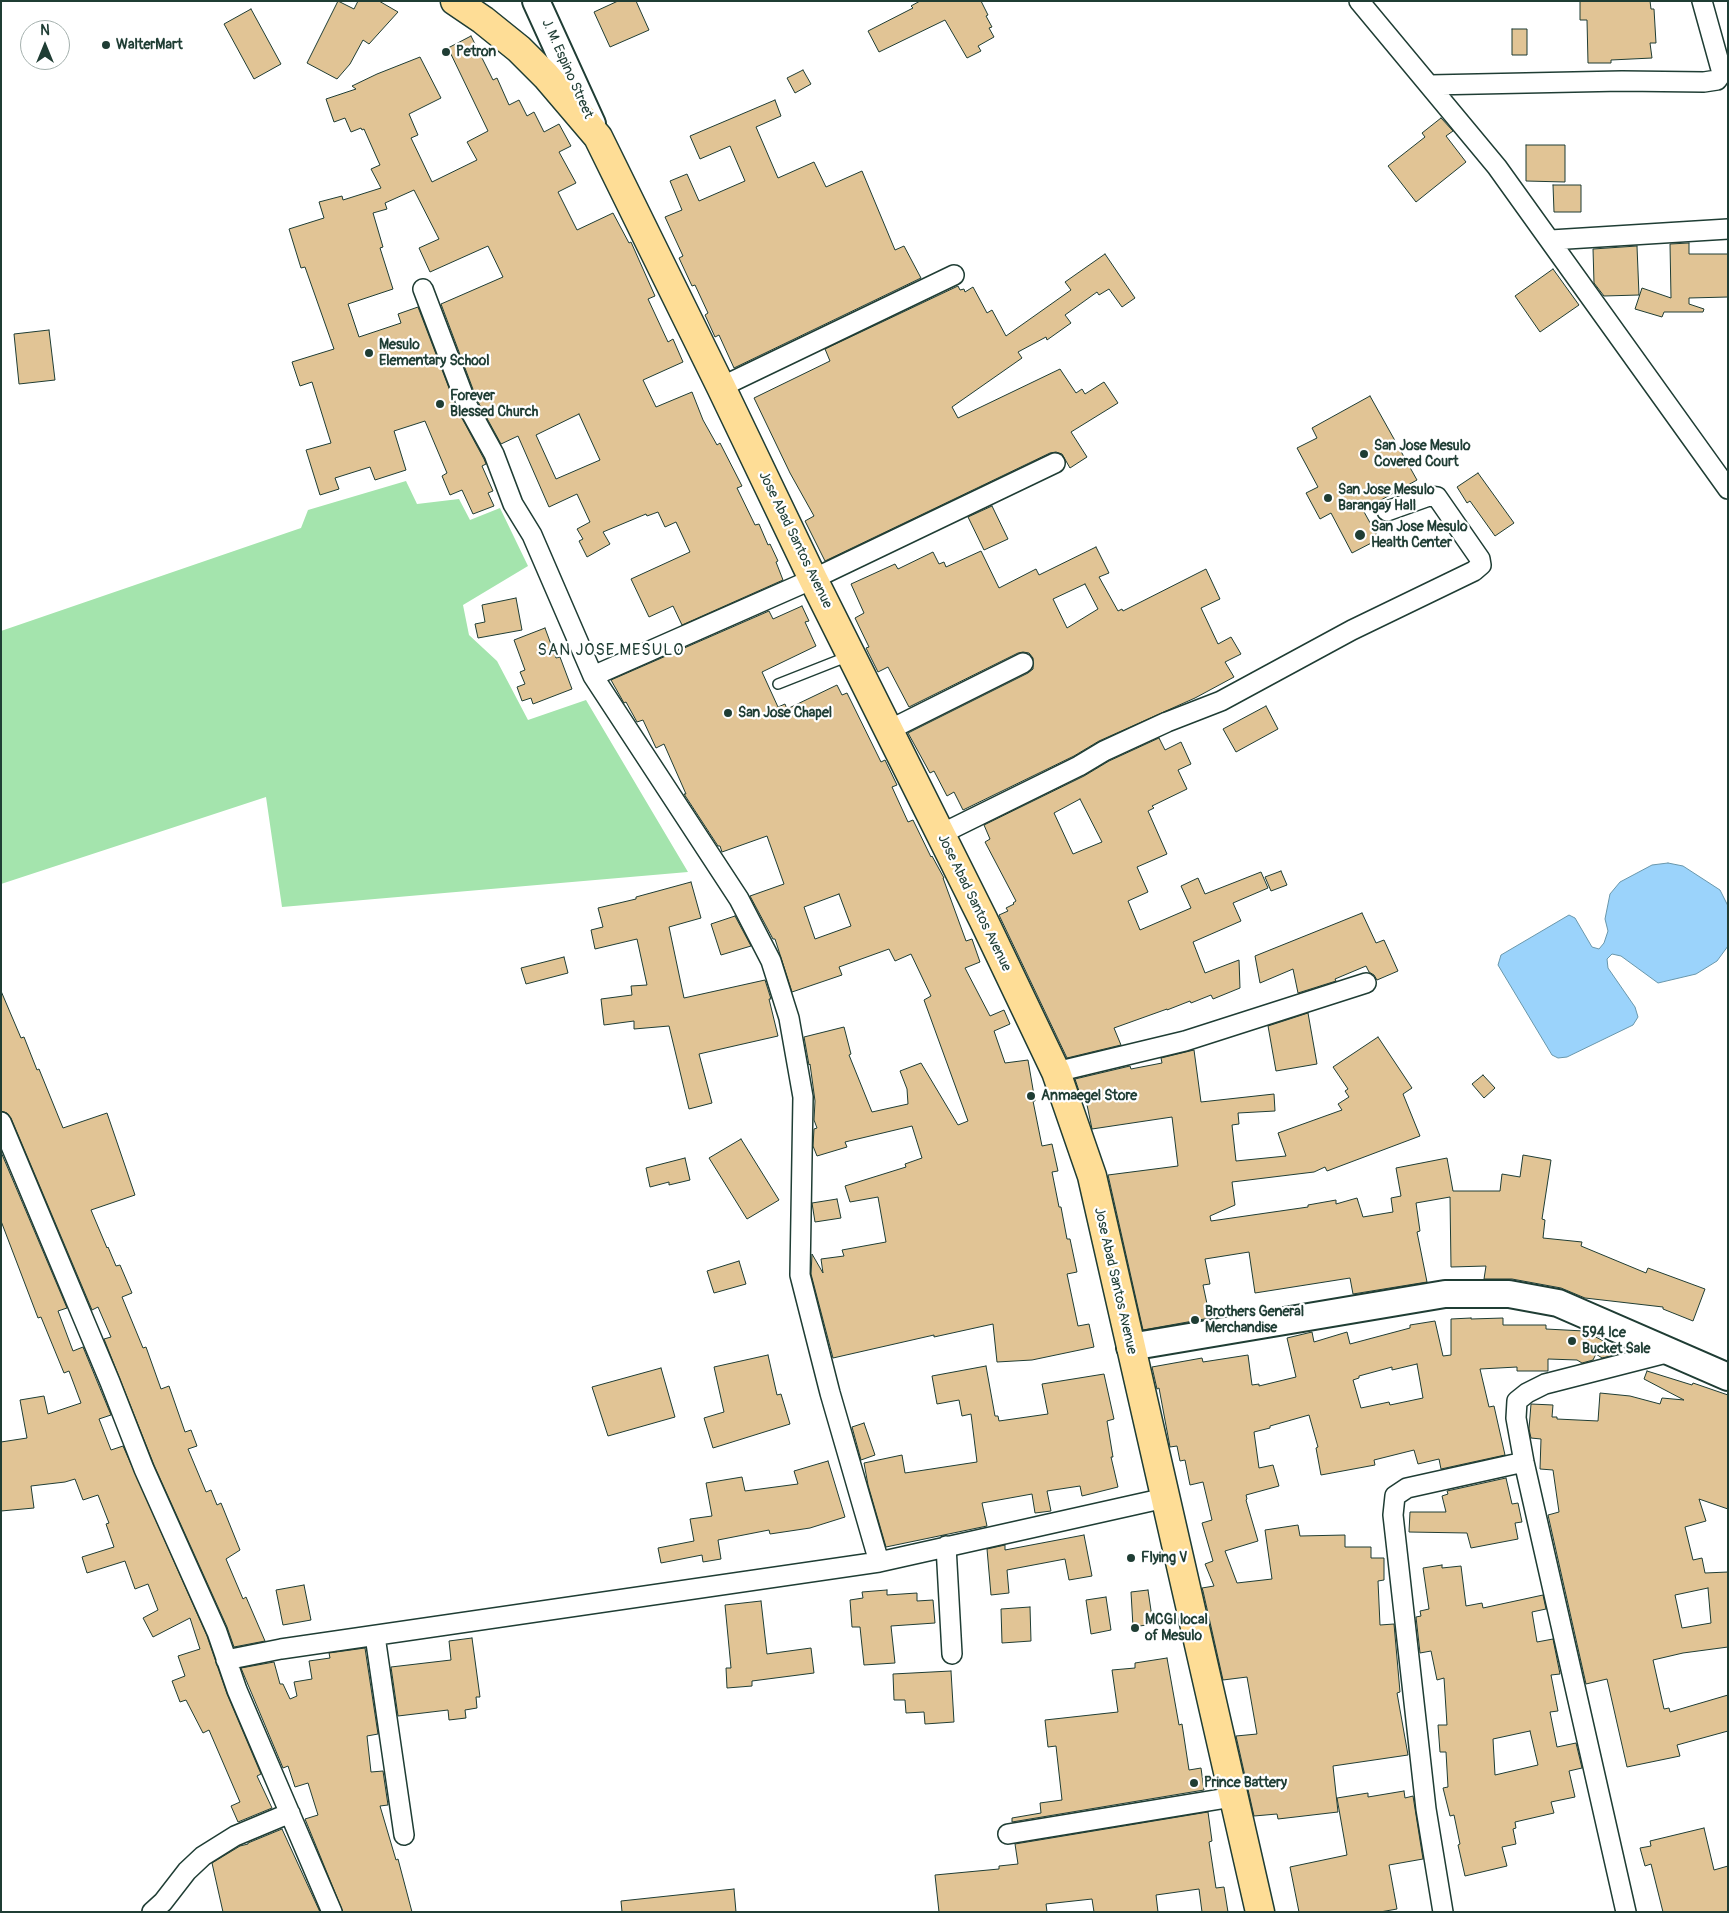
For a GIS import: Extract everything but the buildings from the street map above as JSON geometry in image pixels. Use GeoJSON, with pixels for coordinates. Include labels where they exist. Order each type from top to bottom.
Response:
{"type":"FeatureCollection","features":[{"type":"Feature","properties":{"kind":"highway","name":"Jose Abad Santos Avenue"},"geometry":{"type":"LineString","coordinates":[[455,1],[483,20],[519,49],[546,76],[598,137],[1056,1072],[1092,1176],[1260,1912]]}},
{"type":"Feature","properties":{"kind":"main road","name":"J. M. Espino Street"},"geometry":{"type":"LineString","coordinates":[[536,1],[598,137]]}},
{"type":"Feature","properties":{"kind":"main road"},"geometry":{"type":"LineString","coordinates":[[1130,1347],[1445,1294],[1509,1294],[1558,1303],[1728,1377]]}},
{"type":"Feature","properties":{"kind":"street"},"geometry":{"type":"LineString","coordinates":[[1360,1],[1498,167],[1728,489]]}},
{"type":"Feature","properties":{"kind":"street"},"geometry":{"type":"LineString","coordinates":[[1430,85],[1622,81],[1704,82],[1717,80],[1722,73],[1702,1]]}},
{"type":"Feature","properties":{"kind":"street"},"geometry":{"type":"LineString","coordinates":[[1551,240],[1728,229]]}},
{"type":"Feature","properties":{"kind":"street"},"geometry":{"type":"LineString","coordinates":[[722,387],[954,275]]}},
{"type":"Feature","properties":{"kind":"street"},"geometry":{"type":"LineString","coordinates":[[422,289],[467,405],[494,454],[513,504],[532,535],[593,676],[739,899],[771,961],[789,1018],[803,1097],[800,1275],[830,1393],[879,1562]]}},
{"type":"Feature","properties":{"kind":"street"},"geometry":{"type":"LineString","coordinates":[[593,676],[813,579],[1055,463]]}},
{"type":"Feature","properties":{"kind":"street"},"geometry":{"type":"LineString","coordinates":[[940,834],[1079,766],[1104,751],[1166,722],[1221,702],[1352,630],[1474,571],[1481,565],[1480,558],[1437,496],[1429,496],[1387,511]]}},
{"type":"Feature","properties":{"kind":"street"},"geometry":{"type":"LineString","coordinates":[[889,730],[1023,663]]}},
{"type":"Feature","properties":{"kind":"street"},"geometry":{"type":"LineString","coordinates":[[1056,1072],[1185,1041],[1366,984]]}},
{"type":"Feature","properties":{"kind":"street"},"geometry":{"type":"LineString","coordinates":[[1,1122],[110,1382],[144,1469],[217,1632],[226,1660],[255,1732],[332,1912]]}},
{"type":"Feature","properties":{"kind":"street"},"geometry":{"type":"LineString","coordinates":[[1626,1912],[1524,1462],[1516,1418],[1517,1400],[1545,1384],[1670,1352]]}},
{"type":"Feature","properties":{"kind":"street"},"geometry":{"type":"LineString","coordinates":[[1443,1912],[1422,1779],[1393,1515],[1395,1496],[1407,1488],[1524,1462]]}},
{"type":"Feature","properties":{"kind":"street"},"geometry":{"type":"LineString","coordinates":[[226,1660],[281,1649],[879,1562],[1165,1498]]}},
{"type":"Feature","properties":{"kind":"street"},"geometry":{"type":"LineString","coordinates":[[946,1546],[952,1654]]}},
{"type":"Feature","properties":{"kind":"street"},"geometry":{"type":"LineString","coordinates":[[375,1636],[404,1835]]}},
{"type":"Feature","properties":{"kind":"street"},"geometry":{"type":"LineString","coordinates":[[1008,1834],[1233,1797]]}},
{"type":"Feature","properties":{"kind":"street"},"geometry":{"type":"LineString","coordinates":[[152,1912],[163,1902],[187,1871],[203,1856],[235,1836],[290,1813]]}},
{"type":"Feature","properties":{"kind":"lane"},"geometry":{"type":"LineString","coordinates":[[778,684],[851,654]]}},
{"type":"Feature","properties":{"kind":"green space"},"geometry":{"type":"Polygon","coordinates":[[[406,481],[417,504],[459,499],[470,520],[500,508],[528,566],[463,605],[469,635],[497,661],[528,720],[586,700],[688,872],[282,907],[266,797],[1,884],[1,631],[301,528],[308,510],[406,481]]]}},
{"type":"Feature","properties":{"kind":"water"},"geometry":{"type":"Polygon","coordinates":[[[1668,863],[1683,866],[1720,890],[1728,906],[1728,946],[1717,961],[1696,974],[1658,983],[1621,956],[1612,954],[1607,959],[1608,968],[1635,1007],[1638,1017],[1633,1025],[1567,1057],[1558,1058],[1552,1055],[1498,965],[1501,955],[1569,915],[1575,918],[1592,947],[1599,949],[1604,943],[1608,931],[1605,919],[1610,894],[1620,882],[1652,865],[1668,863]]]}},
{"type":"Feature","properties":{"kind":"place","name":"WalterMart"},"geometry":{"type":"Point","coordinates":[106,45]}},
{"type":"Feature","properties":{"kind":"place","name":"Petron"},"geometry":{"type":"Point","coordinates":[446,52]}},
{"type":"Feature","properties":{"kind":"place","name":"Mesulo Elementary School"},"geometry":{"type":"Point","coordinates":[369,353]}},
{"type":"Feature","properties":{"kind":"place","name":"Forever Blessed Church"},"geometry":{"type":"Point","coordinates":[440,404]}},
{"type":"Feature","properties":{"kind":"place","name":"San Jose Mesulo Covered Court"},"geometry":{"type":"Point","coordinates":[1364,454]}},
{"type":"Feature","properties":{"kind":"place","name":"San Jose Mesulo Barangay Hall"},"geometry":{"type":"Point","coordinates":[1328,498]}},
{"type":"Feature","properties":{"kind":"place","name":"San Jose Mesulo Health Center"},"geometry":{"type":"Point","coordinates":[1360,535]}},
{"type":"Feature","properties":{"kind":"place","name":"San Jose Chapel"},"geometry":{"type":"Point","coordinates":[728,713]}},
{"type":"Feature","properties":{"kind":"place","name":"Anmaegel Store"},"geometry":{"type":"Point","coordinates":[1031,1096]}},
{"type":"Feature","properties":{"kind":"place","name":"Brothers General Merchandise"},"geometry":{"type":"Point","coordinates":[1195,1320]}},
{"type":"Feature","properties":{"kind":"place","name":"594 Ice Bucket Sale"},"geometry":{"type":"Point","coordinates":[1572,1341]}},
{"type":"Feature","properties":{"kind":"place","name":"Flying V"},"geometry":{"type":"Point","coordinates":[1131,1558]}},
{"type":"Feature","properties":{"kind":"place","name":"MCGI local of Mesulo"},"geometry":{"type":"Point","coordinates":[1135,1628]}},
{"type":"Feature","properties":{"kind":"place","name":"Prince Battery"},"geometry":{"type":"Point","coordinates":[1194,1783]}},
{"type":"Feature","properties":{"kind":"district","name":"SAN JOSE MESULO"},"geometry":{"type":"Point","coordinates":[611,651]}}]}
